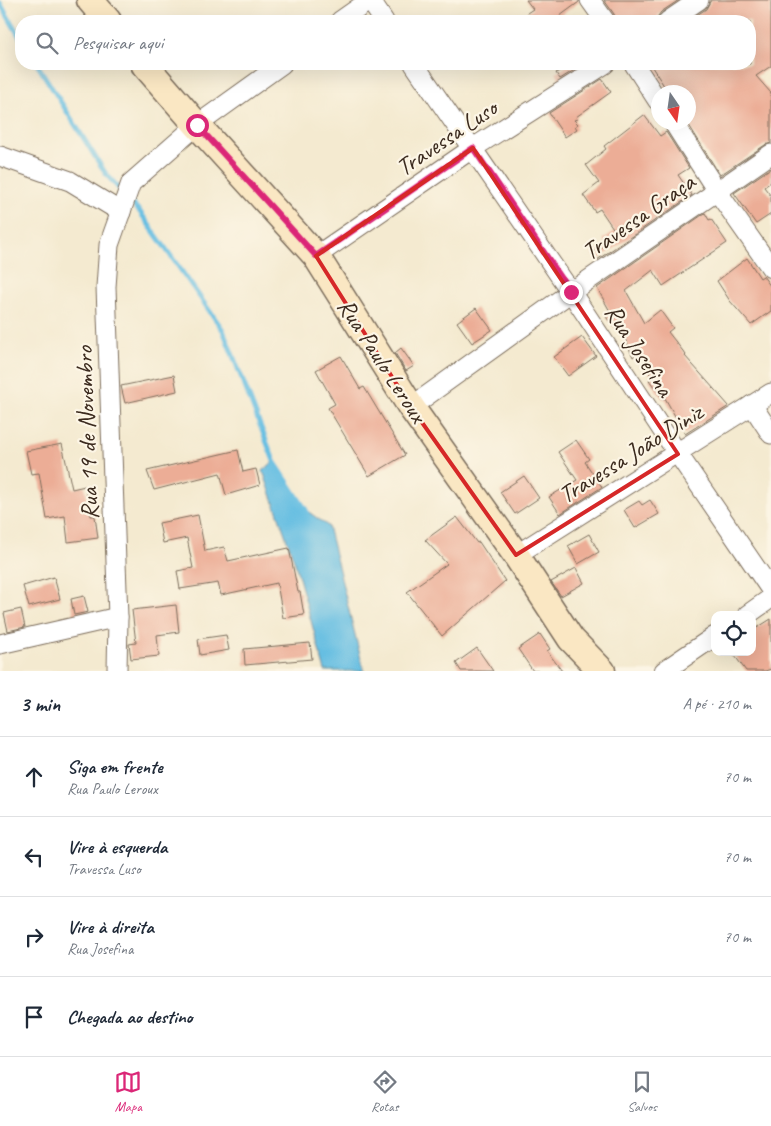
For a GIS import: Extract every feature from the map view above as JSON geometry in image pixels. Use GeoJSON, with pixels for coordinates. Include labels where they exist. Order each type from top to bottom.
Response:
{"type":"FeatureCollection","features":[{"type":"Feature","properties":{"kind":"street"},"geometry":{"type":"LineString","coordinates":[[90,0],[103,15]]}},
{"type":"Feature","properties":{"kind":"street"},"geometry":{"type":"LineString","coordinates":[[349,15],[370,0],[380,15]]}},
{"type":"Feature","properties":{"kind":"street"},"geometry":{"type":"LineString","coordinates":[[590,0],[601,15]]}},
{"type":"Feature","properties":{"kind":"street"},"geometry":{"type":"LineString","coordinates":[[677,15],[699,0]]}},
{"type":"Feature","properties":{"kind":"street","name":"Rua Paulo Leroux"},"geometry":{"type":"LineString","coordinates":[[149,70],[316,256],[411,406],[516,556],[571,639],[602,671]]}},
{"type":"Feature","properties":{"kind":"street"},"geometry":{"type":"LineString","coordinates":[[0,156],[70,181],[126,197],[197,125],[274,70]]}},
{"type":"Feature","properties":{"kind":"street","name":"Rua Josefina"},"geometry":{"type":"LineString","coordinates":[[418,70],[571,292],[771,590]]}},
{"type":"Feature","properties":{"kind":"street","name":"Travessa Luso"},"geometry":{"type":"LineString","coordinates":[[316,256],[473,148],[596,70]]}},
{"type":"Feature","properties":{"kind":"street"},"geometry":{"type":"LineString","coordinates":[[638,70],[651,90]]}},
{"type":"Feature","properties":{"kind":"street"},"geometry":{"type":"LineString","coordinates":[[677,130],[771,268]]}},
{"type":"Feature","properties":{"kind":"street","name":"Travessa Graça"},"geometry":{"type":"LineString","coordinates":[[411,406],[571,292],[771,154]]}},
{"type":"Feature","properties":{"kind":"street","name":"Rua 19 de Novembro"},"geometry":{"type":"LineString","coordinates":[[117,671],[118,617],[106,287],[109,246],[126,197]]}},
{"type":"Feature","properties":{"kind":"street","name":"Travessa João Diniz"},"geometry":{"type":"LineString","coordinates":[[516,556],[771,393]]}},
{"type":"Feature","properties":{"kind":"street"},"geometry":{"type":"LineString","coordinates":[[752,405],[771,434]]}},
{"type":"Feature","properties":{"kind":"street"},"geometry":{"type":"LineString","coordinates":[[753,611],[771,598]]}},
{"type":"Feature","properties":{"kind":"street"},"geometry":{"type":"LineString","coordinates":[[0,644],[118,617]]}},
{"type":"Feature","properties":{"kind":"street"},"geometry":{"type":"LineString","coordinates":[[664,671],[711,639]]}},
{"type":"Feature","properties":{"kind":"highlighted area"},"geometry":{"type":"Polygon","coordinates":[[[473,148],[678,454],[516,555],[411,407],[316,256],[473,148]]]}},
{"type":"Feature","properties":{"kind":"water"},"geometry":{"type":"Polygon","coordinates":[[[274,461],[306,510],[328,526],[364,671],[325,671],[294,560],[263,471],[274,461]]]}},
{"type":"Feature","properties":{"kind":"building"},"geometry":{"type":"Polygon","coordinates":[[[526,0],[579,0],[579,2],[561,15],[528,15],[527,13],[533,9],[526,0]]]}},
{"type":"Feature","properties":{"kind":"building"},"geometry":{"type":"Polygon","coordinates":[[[604,0],[679,0],[659,15],[614,14],[604,0]]]}},
{"type":"Feature","properties":{"kind":"building"},"geometry":{"type":"Polygon","coordinates":[[[711,0],[771,0],[771,66],[756,76],[771,93],[771,143],[720,175],[692,130],[696,130],[696,85],[664,85],[654,70],[756,70],[756,15],[697,15],[706,9],[711,0]]]}},
{"type":"Feature","properties":{"kind":"building"},"geometry":{"type":"Polygon","coordinates":[[[561,70],[574,70],[560,79],[556,73],[561,70]]]}},
{"type":"Feature","properties":{"kind":"building"},"geometry":{"type":"Polygon","coordinates":[[[602,79],[611,92],[576,117],[577,119],[574,120],[578,124],[575,126],[577,129],[565,137],[549,113],[602,79]]]}},
{"type":"Feature","properties":{"kind":"building"},"geometry":{"type":"Polygon","coordinates":[[[644,115],[651,124],[651,130],[655,130],[660,136],[666,132],[689,168],[678,175],[692,195],[597,260],[592,253],[606,244],[603,239],[615,231],[600,209],[595,212],[583,195],[599,183],[586,165],[606,149],[604,146],[644,115]]]}},
{"type":"Feature","properties":{"kind":"building"},"geometry":{"type":"Polygon","coordinates":[[[771,168],[771,182],[764,187],[771,196],[771,214],[756,224],[734,193],[771,168]]]}},
{"type":"Feature","properties":{"kind":"building"},"geometry":{"type":"Polygon","coordinates":[[[705,213],[727,243],[663,286],[653,270],[626,291],[644,323],[660,310],[673,328],[668,332],[685,356],[729,406],[685,434],[665,398],[663,399],[649,380],[652,378],[640,352],[633,357],[626,341],[606,317],[611,313],[597,288],[705,213]]]}},
{"type":"Feature","properties":{"kind":"building"},"geometry":{"type":"Polygon","coordinates":[[[747,258],[760,278],[763,276],[771,287],[771,311],[751,325],[730,301],[717,281],[747,258]]]}},
{"type":"Feature","properties":{"kind":"building"},"geometry":{"type":"Polygon","coordinates":[[[476,308],[492,330],[472,343],[457,322],[476,308]]]}},
{"type":"Feature","properties":{"kind":"building"},"geometry":{"type":"Polygon","coordinates":[[[582,337],[596,356],[568,376],[554,357],[582,337]]]}},
{"type":"Feature","properties":{"kind":"building"},"geometry":{"type":"Polygon","coordinates":[[[401,348],[414,366],[406,371],[395,353],[401,348]]]}},
{"type":"Feature","properties":{"kind":"building"},"geometry":{"type":"Polygon","coordinates":[[[341,356],[360,389],[364,387],[405,455],[369,476],[328,408],[335,404],[316,370],[341,356]]]}},
{"type":"Feature","properties":{"kind":"building"},"geometry":{"type":"Polygon","coordinates":[[[174,375],[177,391],[125,403],[121,386],[174,375]]]}},
{"type":"Feature","properties":{"kind":"building"},"geometry":{"type":"Polygon","coordinates":[[[576,440],[589,459],[585,462],[602,487],[560,514],[549,497],[577,480],[558,452],[576,440]]]}},
{"type":"Feature","properties":{"kind":"building"},"geometry":{"type":"Polygon","coordinates":[[[62,444],[72,489],[85,486],[91,516],[95,516],[98,538],[68,542],[65,516],[47,519],[39,473],[31,474],[26,451],[62,444]]]}},
{"type":"Feature","properties":{"kind":"building"},"geometry":{"type":"Polygon","coordinates":[[[238,450],[243,472],[256,469],[260,485],[226,495],[220,473],[154,490],[147,471],[238,450]]]}},
{"type":"Feature","properties":{"kind":"building"},"geometry":{"type":"Polygon","coordinates":[[[524,476],[539,498],[515,514],[500,492],[524,476]]]}},
{"type":"Feature","properties":{"kind":"building"},"geometry":{"type":"Polygon","coordinates":[[[650,500],[659,514],[635,528],[624,510],[639,501],[642,505],[650,500]]]}},
{"type":"Feature","properties":{"kind":"building"},"geometry":{"type":"Polygon","coordinates":[[[198,515],[205,551],[224,547],[228,561],[289,548],[304,615],[283,618],[277,583],[221,595],[218,583],[180,589],[177,571],[193,568],[187,538],[163,543],[159,523],[198,515]]]}},
{"type":"Feature","properties":{"kind":"building"},"geometry":{"type":"Polygon","coordinates":[[[457,517],[477,543],[479,542],[505,581],[442,636],[407,592],[447,564],[425,540],[457,517]]]}},
{"type":"Feature","properties":{"kind":"building"},"geometry":{"type":"Polygon","coordinates":[[[589,534],[599,552],[578,564],[568,546],[589,534]]]}},
{"type":"Feature","properties":{"kind":"building"},"geometry":{"type":"Polygon","coordinates":[[[576,568],[584,583],[561,596],[551,582],[576,568]]]}},
{"type":"Feature","properties":{"kind":"building"},"geometry":{"type":"Polygon","coordinates":[[[54,577],[60,599],[29,607],[23,586],[54,577]]]}},
{"type":"Feature","properties":{"kind":"building"},"geometry":{"type":"Polygon","coordinates":[[[84,596],[88,612],[74,615],[71,599],[84,596]]]}},
{"type":"Feature","properties":{"kind":"building"},"geometry":{"type":"Polygon","coordinates":[[[176,605],[179,632],[157,635],[159,656],[131,659],[129,644],[136,643],[132,610],[176,605]]]}},
{"type":"Feature","properties":{"kind":"building"},"geometry":{"type":"Polygon","coordinates":[[[21,609],[25,627],[8,631],[4,613],[21,609]]]}},
{"type":"Feature","properties":{"kind":"building"},"geometry":{"type":"Polygon","coordinates":[[[771,619],[771,669],[765,671],[746,671],[735,656],[756,656],[756,628],[771,619]]]}},
{"type":"Feature","properties":{"kind":"building"},"geometry":{"type":"Polygon","coordinates":[[[540,634],[550,649],[547,651],[562,671],[533,671],[518,649],[540,634]]]}},
{"type":"Feature","properties":{"kind":"building"},"geometry":{"type":"Polygon","coordinates":[[[226,635],[229,650],[200,655],[198,639],[226,635]]]}},
{"type":"Feature","properties":{"kind":"building"},"geometry":{"type":"Polygon","coordinates":[[[310,643],[312,659],[245,665],[244,649],[310,643]]]}},
{"type":"Feature","properties":{"kind":"building"},"geometry":{"type":"Polygon","coordinates":[[[477,648],[493,671],[461,671],[456,663],[477,648]]]}},
{"type":"Feature","properties":{"kind":"waterway"},"geometry":{"type":"LineString","coordinates":[[0,3],[15,29]]}},
{"type":"Feature","properties":{"kind":"waterway"},"geometry":{"type":"LineString","coordinates":[[41,70],[106,174],[124,194]]}},
{"type":"Feature","properties":{"kind":"waterway"},"geometry":{"type":"LineString","coordinates":[[129,200],[140,212],[223,330],[274,461],[307,514]]}},
{"type":"Feature","properties":{"kind":"route"},"geometry":{"type":"LineString","coordinates":[[197,125],[316,256],[473,148],[571,292]]}}]}
